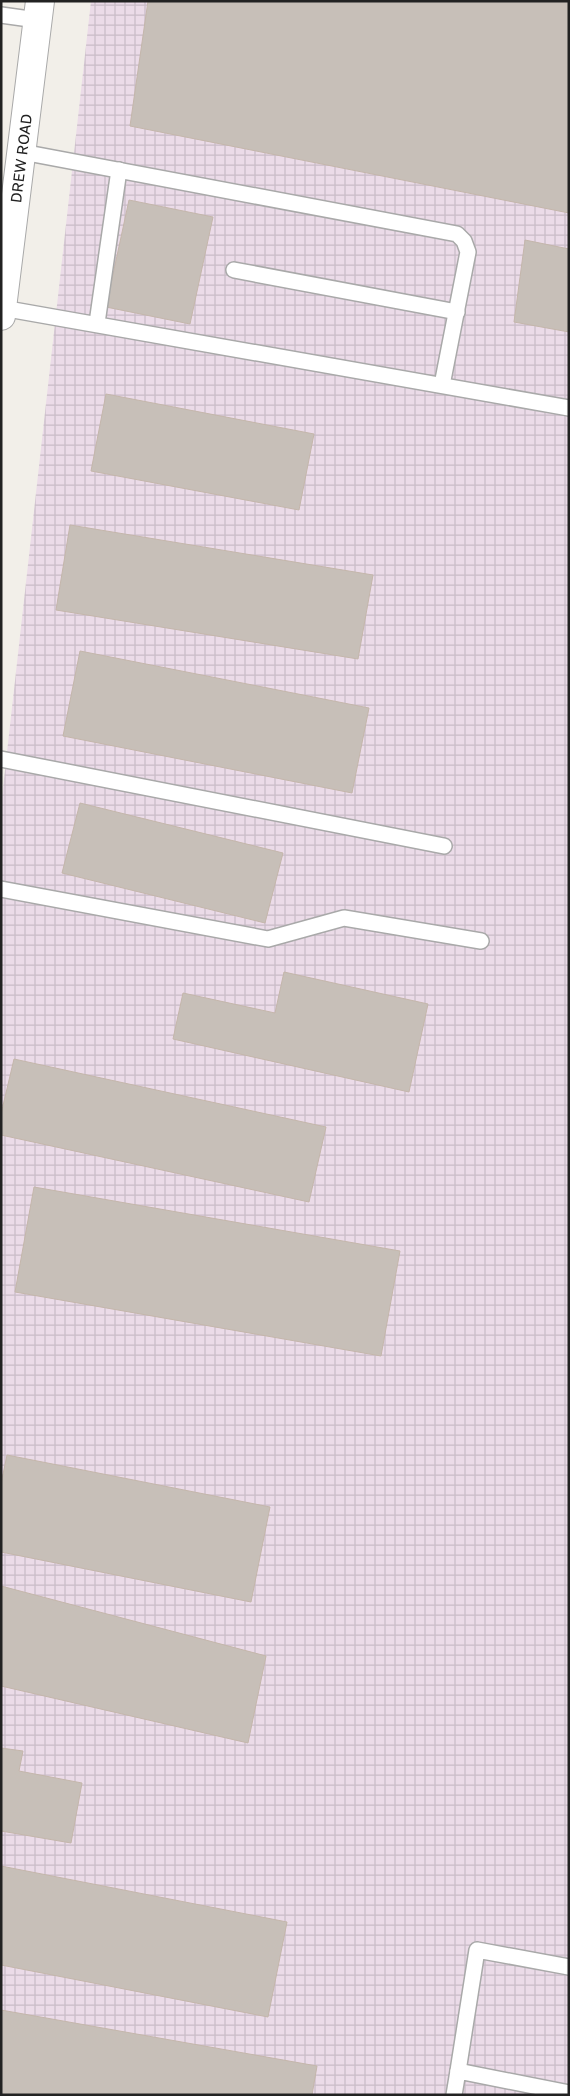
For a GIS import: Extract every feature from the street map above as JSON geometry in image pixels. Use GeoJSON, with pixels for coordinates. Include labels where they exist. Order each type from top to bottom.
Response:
{"type":"FeatureCollection","features":[{"type":"Feature","properties":{"kind":"street","name":"DREW ROAD"},"geometry":{"type":"LineString","coordinates":[[2,312],[9,198],[22,152],[38,11]]}},
{"type":"Feature","properties":{"kind":"lane"},"geometry":{"type":"LineString","coordinates":[[1,15],[38,11]]}},
{"type":"Feature","properties":{"kind":"lane"},"geometry":{"type":"LineString","coordinates":[[22,152],[457,234],[464,241],[468,252],[442,385]]}},
{"type":"Feature","properties":{"kind":"lane"},"geometry":{"type":"LineString","coordinates":[[97,324],[119,170]]}},
{"type":"Feature","properties":{"kind":"lane"},"geometry":{"type":"LineString","coordinates":[[234,270],[457,312]]}},
{"type":"Feature","properties":{"kind":"lane"},"geometry":{"type":"LineString","coordinates":[[2,312],[97,324],[569,408]]}},
{"type":"Feature","properties":{"kind":"lane"},"geometry":{"type":"LineString","coordinates":[[1,759],[444,846]]}},
{"type":"Feature","properties":{"kind":"lane"},"geometry":{"type":"LineString","coordinates":[[1,889],[268,939],[344,918],[481,941]]}},
{"type":"Feature","properties":{"kind":"lane"},"geometry":{"type":"LineString","coordinates":[[454,2095],[477,1950],[569,1967]]}},
{"type":"Feature","properties":{"kind":"lane"},"geometry":{"type":"LineString","coordinates":[[458,2071],[569,2093]]}},
{"type":"Feature","properties":{"kind":"shaded area"},"geometry":{"type":"Polygon","coordinates":[[[91,1],[569,1],[569,2095],[1,2095],[1,806],[91,1]]]}},
{"type":"Feature","properties":{"kind":"building"},"geometry":{"type":"Polygon","coordinates":[[[148,1],[569,1],[569,213],[130,126],[148,1]]]}},
{"type":"Feature","properties":{"kind":"building"},"geometry":{"type":"Polygon","coordinates":[[[129,200],[213,217],[190,324],[106,307],[129,200]]]}},
{"type":"Feature","properties":{"kind":"building"},"geometry":{"type":"Polygon","coordinates":[[[525,240],[569,249],[569,332],[514,322],[525,240]]]}},
{"type":"Feature","properties":{"kind":"building"},"geometry":{"type":"Polygon","coordinates":[[[106,394],[314,434],[299,510],[91,471],[106,394]]]}},
{"type":"Feature","properties":{"kind":"building"},"geometry":{"type":"Polygon","coordinates":[[[70,525],[373,575],[358,659],[56,610],[70,525]]]}},
{"type":"Feature","properties":{"kind":"building"},"geometry":{"type":"Polygon","coordinates":[[[80,651],[369,708],[352,793],[63,736],[80,651]]]}},
{"type":"Feature","properties":{"kind":"building"},"geometry":{"type":"Polygon","coordinates":[[[80,803],[283,853],[265,923],[62,873],[80,803]]]}},
{"type":"Feature","properties":{"kind":"building"},"geometry":{"type":"Polygon","coordinates":[[[284,972],[428,1004],[409,1092],[173,1039],[183,993],[275,1013],[284,972]]]}},
{"type":"Feature","properties":{"kind":"building"},"geometry":{"type":"Polygon","coordinates":[[[14,1059],[326,1127],[309,1202],[1,1135],[1,1114],[14,1059]]]}},
{"type":"Feature","properties":{"kind":"building"},"geometry":{"type":"Polygon","coordinates":[[[34,1187],[400,1251],[381,1356],[15,1292],[34,1187]]]}},
{"type":"Feature","properties":{"kind":"building"},"geometry":{"type":"Polygon","coordinates":[[[7,1455],[270,1507],[251,1602],[1,1552],[1,1484],[7,1455]]]}},
{"type":"Feature","properties":{"kind":"building"},"geometry":{"type":"Polygon","coordinates":[[[1,1586],[266,1656],[248,1743],[1,1686],[1,1586]]]}},
{"type":"Feature","properties":{"kind":"building"},"geometry":{"type":"Polygon","coordinates":[[[1,1748],[23,1751],[19,1771],[82,1783],[71,1843],[1,1831],[1,1748]]]}},
{"type":"Feature","properties":{"kind":"building"},"geometry":{"type":"Polygon","coordinates":[[[1,1866],[287,1922],[268,2017],[1,1965],[1,1866]]]}},
{"type":"Feature","properties":{"kind":"building"},"geometry":{"type":"Polygon","coordinates":[[[1,2010],[317,2066],[312,2095],[1,2095],[1,2010]]]}}]}
